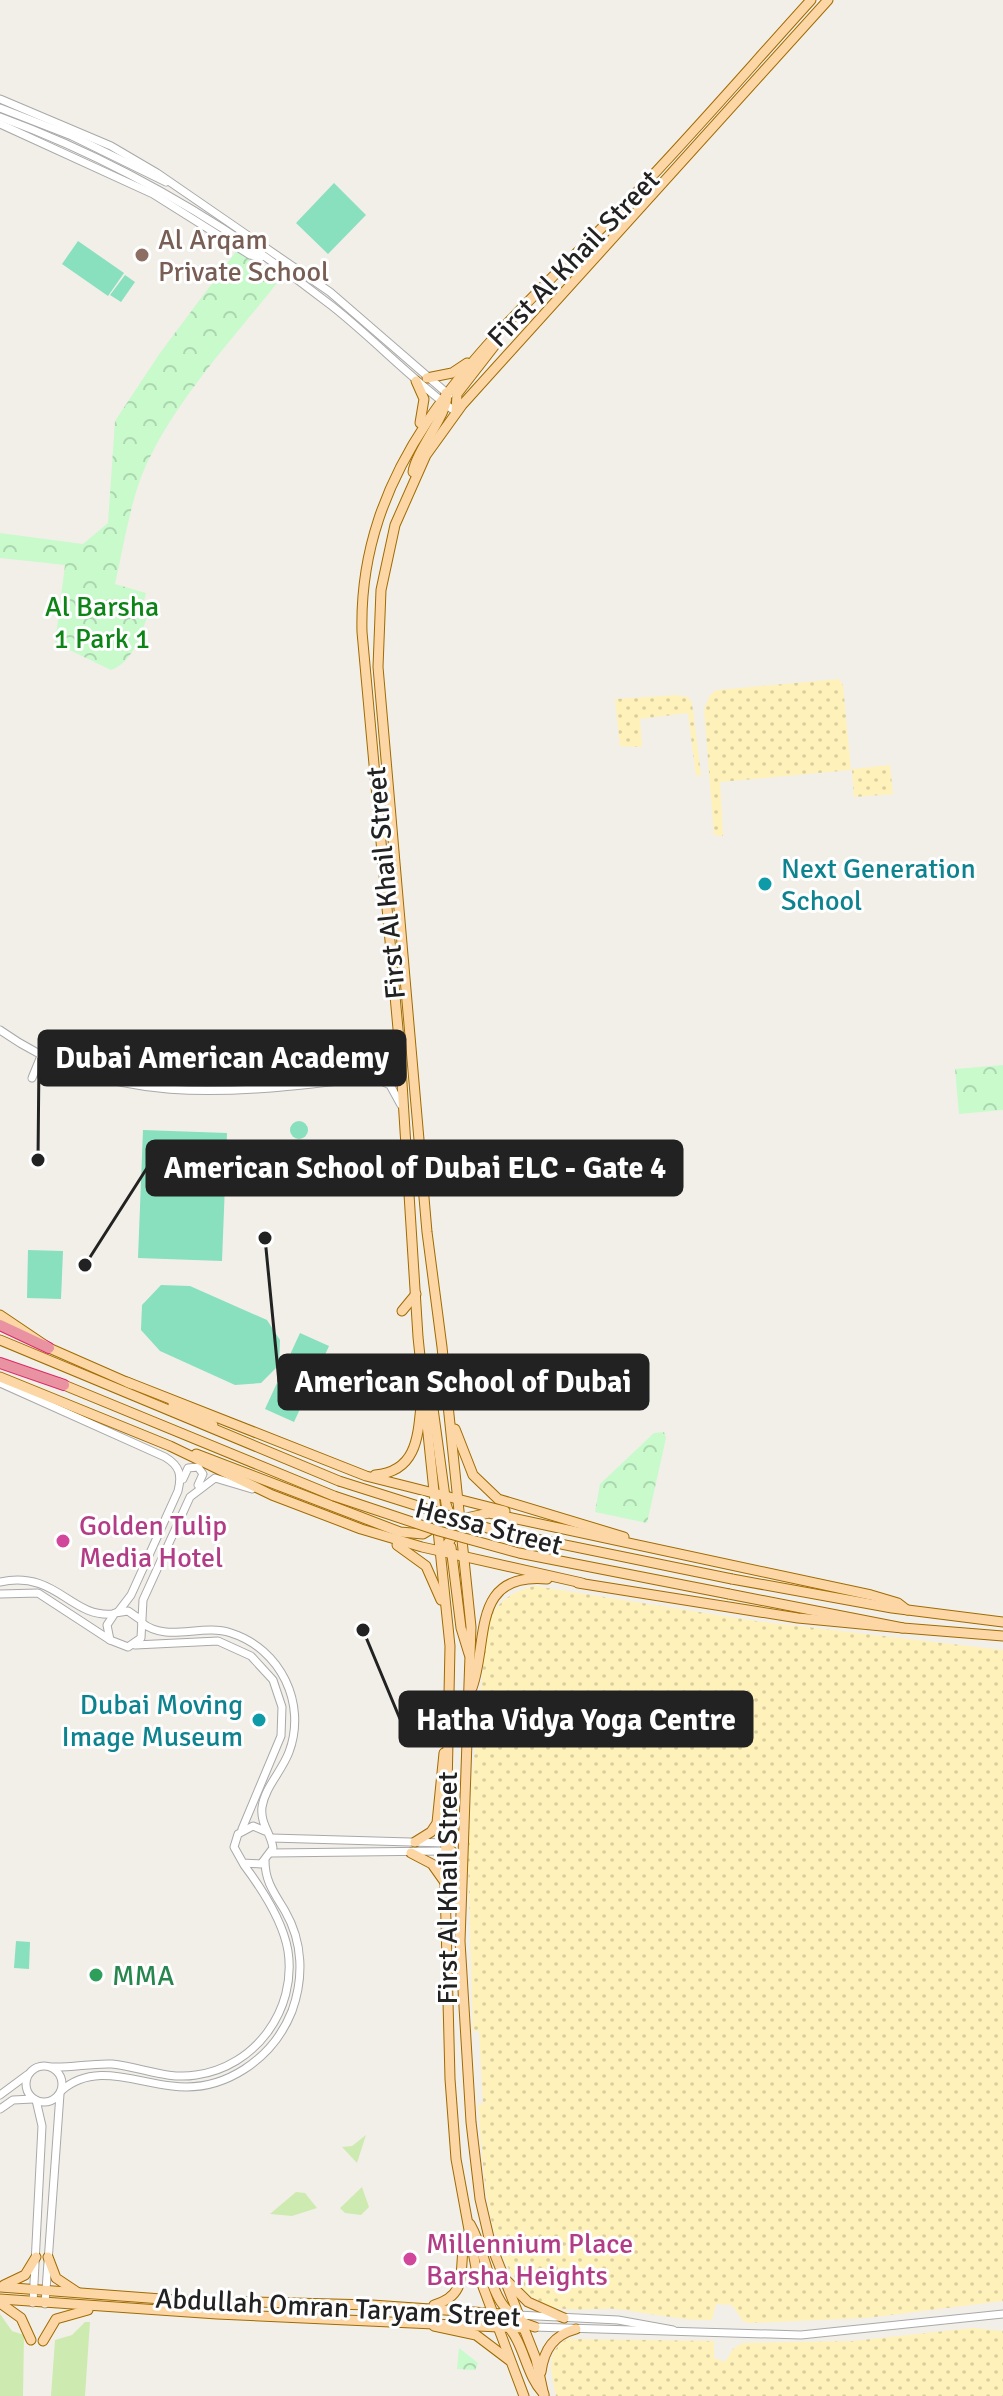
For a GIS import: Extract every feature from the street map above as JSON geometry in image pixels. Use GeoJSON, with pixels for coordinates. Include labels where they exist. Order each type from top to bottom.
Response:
{"type":"FeatureCollection","features":[{"type":"Feature","properties":{"kind":"highway"},"geometry":{"type":"LineString","coordinates":[[0,1325],[49,1348]]}},
{"type":"Feature","properties":{"kind":"highway"},"geometry":{"type":"LineString","coordinates":[[0,1360],[64,1385]]}},
{"type":"Feature","properties":{"kind":"main road","name":"First Al Khail Street"},"geometry":{"type":"LineString","coordinates":[[445,1495],[449,1410],[427,1232],[378,636],[386,557],[413,478],[451,403],[488,346],[637,192],[811,0]]}},
{"type":"Feature","properties":{"kind":"main road","name":"First Al Khail Street"},"geometry":{"type":"LineString","coordinates":[[447,1553],[460,1542],[445,1495],[419,1346],[400,1051],[362,599],[381,511],[416,434],[542,316],[828,0]]}},
{"type":"Feature","properties":{"kind":"main road"},"geometry":{"type":"LineString","coordinates":[[794,50],[795,37]]}},
{"type":"Feature","properties":{"kind":"main road"},"geometry":{"type":"LineString","coordinates":[[542,316],[556,314]]}},
{"type":"Feature","properties":{"kind":"main road"},"geometry":{"type":"LineString","coordinates":[[451,403],[491,351],[501,331]]}},
{"type":"Feature","properties":{"kind":"main road"},"geometry":{"type":"LineString","coordinates":[[427,378],[456,371],[488,346]]}},
{"type":"Feature","properties":{"kind":"main road"},"geometry":{"type":"LineString","coordinates":[[416,381],[424,410],[416,434]]}},
{"type":"Feature","properties":{"kind":"main road"},"geometry":{"type":"LineString","coordinates":[[378,808],[386,809],[394,851]]}},
{"type":"Feature","properties":{"kind":"main road"},"geometry":{"type":"LineString","coordinates":[[402,1311],[416,1294]]}},
{"type":"Feature","properties":{"kind":"main road"},"geometry":{"type":"LineString","coordinates":[[0,1315],[49,1348],[366,1476],[445,1495],[537,1523]]}},
{"type":"Feature","properties":{"kind":"main road","name":"Hessa Street"},"geometry":{"type":"LineString","coordinates":[[0,1340],[339,1481],[497,1531],[732,1579],[907,1610],[1003,1622]]}},
{"type":"Feature","properties":{"kind":"main road"},"geometry":{"type":"LineString","coordinates":[[419,1346],[432,1384],[445,1518],[454,1531]]}},
{"type":"Feature","properties":{"kind":"main road"},"geometry":{"type":"LineString","coordinates":[[0,1377],[170,1446],[272,1495],[408,1549],[421,1560],[434,1579],[446,1616]]}},
{"type":"Feature","properties":{"kind":"main road"},"geometry":{"type":"LineString","coordinates":[[127,1382],[237,1438]]}},
{"type":"Feature","properties":{"kind":"main road","name":"Hessa Street"},"geometry":{"type":"LineString","coordinates":[[64,1385],[334,1496],[439,1531],[519,1553],[903,1628],[1003,1636]]}},
{"type":"Feature","properties":{"kind":"main road"},"geometry":{"type":"LineString","coordinates":[[366,1476],[391,1472],[412,1455],[419,1436],[426,1389]]}},
{"type":"Feature","properties":{"kind":"main road"},"geometry":{"type":"LineString","coordinates":[[449,1410],[468,1467],[478,1482],[498,1499],[662,1549]]}},
{"type":"Feature","properties":{"kind":"main road"},"geometry":{"type":"LineString","coordinates":[[170,1446],[218,1461],[400,1532],[423,1534],[445,1518]]}},
{"type":"Feature","properties":{"kind":"main road"},"geometry":{"type":"LineString","coordinates":[[447,1553],[454,1531],[482,1513],[871,1595],[907,1610]]}},
{"type":"Feature","properties":{"kind":"main road","name":"First Al Khail Street"},"geometry":{"type":"LineString","coordinates":[[445,1518],[446,1616],[451,1675],[445,1884],[451,2093],[468,2233],[524,2396]]}},
{"type":"Feature","properties":{"kind":"main road"},"geometry":{"type":"LineString","coordinates":[[361,1529],[447,1553],[582,1583],[787,1616],[903,1628]]}},
{"type":"Feature","properties":{"kind":"main road"},"geometry":{"type":"LineString","coordinates":[[460,1542],[470,1553],[488,1562]]}},
{"type":"Feature","properties":{"kind":"main road","name":"First Al Khail Street"},"geometry":{"type":"LineString","coordinates":[[447,1553],[469,1655],[460,1941],[476,2177],[484,2221],[499,2270],[541,2375],[544,2395]]}},
{"type":"Feature","properties":{"kind":"main road"},"geometry":{"type":"LineString","coordinates":[[470,1695],[479,1663],[484,1616],[499,1593],[531,1578],[582,1583]]}},
{"type":"Feature","properties":{"kind":"main road"},"geometry":{"type":"LineString","coordinates":[[415,1842],[431,1832],[437,1823],[440,1766],[447,1746]]}},
{"type":"Feature","properties":{"kind":"main road"},"geometry":{"type":"LineString","coordinates":[[447,1772],[453,1788],[452,1834],[461,1837]]}},
{"type":"Feature","properties":{"kind":"main road"},"geometry":{"type":"LineString","coordinates":[[460,1941],[454,1918],[448,1854],[461,1837]]}},
{"type":"Feature","properties":{"kind":"main road"},"geometry":{"type":"LineString","coordinates":[[411,1853],[432,1864],[445,1884]]}},
{"type":"Feature","properties":{"kind":"main road"},"geometry":{"type":"LineString","coordinates":[[465,2218],[473,2230],[498,2301],[517,2320],[535,2327]]}},
{"type":"Feature","properties":{"kind":"main road"},"geometry":{"type":"LineString","coordinates":[[426,2308],[448,2300],[460,2287],[468,2233]]}},
{"type":"Feature","properties":{"kind":"main road"},"geometry":{"type":"LineString","coordinates":[[0,2286],[25,2275],[36,2257]]}},
{"type":"Feature","properties":{"kind":"main road"},"geometry":{"type":"LineString","coordinates":[[48,2257],[61,2283],[84,2295]]}},
{"type":"Feature","properties":{"kind":"main road"},"geometry":{"type":"LineString","coordinates":[[499,2270],[528,2302],[564,2318]]}},
{"type":"Feature","properties":{"kind":"main road","name":"Abdullah Omran Taryam Street"},"geometry":{"type":"LineString","coordinates":[[0,2286],[84,2295],[479,2311],[498,2320],[517,2320]]}},
{"type":"Feature","properties":{"kind":"main road"},"geometry":{"type":"LineString","coordinates":[[0,2301],[21,2318],[31,2340]]}},
{"type":"Feature","properties":{"kind":"main road","name":"Abdullah Omran Taryam Street"},"geometry":{"type":"LineString","coordinates":[[0,2301],[423,2321],[517,2320]]}},
{"type":"Feature","properties":{"kind":"main road"},"geometry":{"type":"LineString","coordinates":[[43,2341],[56,2319],[93,2307]]}},
{"type":"Feature","properties":{"kind":"main road"},"geometry":{"type":"LineString","coordinates":[[498,2320],[519,2345]]}},
{"type":"Feature","properties":{"kind":"main road"},"geometry":{"type":"LineString","coordinates":[[423,2321],[485,2339],[514,2367]]}},
{"type":"Feature","properties":{"kind":"main road"},"geometry":{"type":"LineString","coordinates":[[541,2375],[550,2345],[561,2334],[576,2329]]}},
{"type":"Feature","properties":{"kind":"main road"},"geometry":{"type":"LineString","coordinates":[[506,2343],[511,2335],[519,2345],[533,2381],[544,2395]]}},
{"type":"Feature","properties":{"kind":"street"},"geometry":{"type":"LineString","coordinates":[[0,99],[111,146],[320,284],[451,403]]}},
{"type":"Feature","properties":{"kind":"street"},"geometry":{"type":"LineString","coordinates":[[0,108],[167,183]]}},
{"type":"Feature","properties":{"kind":"street"},"geometry":{"type":"LineString","coordinates":[[0,117],[108,158],[187,206],[333,307],[416,381],[451,403]]}},
{"type":"Feature","properties":{"kind":"street"},"geometry":{"type":"LineString","coordinates":[[0,124],[138,186],[250,255],[263,257]]}},
{"type":"Feature","properties":{"kind":"street"},"geometry":{"type":"LineString","coordinates":[[0,1030],[41,1056],[101,1079],[171,1091],[373,1077],[389,1069],[400,1051]]}},
{"type":"Feature","properties":{"kind":"street"},"geometry":{"type":"LineString","coordinates":[[32,1078],[41,1056]]}},
{"type":"Feature","properties":{"kind":"street"},"geometry":{"type":"LineString","coordinates":[[373,1077],[390,1085],[403,1109]]}},
{"type":"Feature","properties":{"kind":"street"},"geometry":{"type":"LineString","coordinates":[[0,1383],[173,1461],[181,1476],[178,1491]]}},
{"type":"Feature","properties":{"kind":"street"},"geometry":{"type":"LineString","coordinates":[[110,1640],[107,1625],[131,1595],[185,1471],[191,1466],[198,1467],[202,1478],[145,1594],[141,1638],[133,1645]]}},
{"type":"Feature","properties":{"kind":"street"},"geometry":{"type":"LineString","coordinates":[[190,1497],[215,1478],[272,1495]]}},
{"type":"Feature","properties":{"kind":"street"},"geometry":{"type":"LineString","coordinates":[[0,1582],[37,1582],[56,1589],[86,1610],[133,1612],[142,1621],[165,1633],[210,1628],[230,1632],[257,1646],[284,1676],[295,1705],[295,1725],[289,1752],[263,1803],[265,1831]]}},
{"type":"Feature","properties":{"kind":"street"},"geometry":{"type":"LineString","coordinates":[[0,1594],[38,1593],[122,1647],[218,1641],[251,1656],[273,1680],[282,1707],[281,1736],[234,1847],[280,1926],[289,1964],[281,2008],[257,2045],[231,2064],[190,2076],[106,2064],[41,2066],[0,2095]]}},
{"type":"Feature","properties":{"kind":"street"},"geometry":{"type":"LineString","coordinates":[[242,1830],[253,1826],[265,1831],[271,1838],[271,1853],[265,1861],[252,1865],[243,1863]]}},
{"type":"Feature","properties":{"kind":"street"},"geometry":{"type":"LineString","coordinates":[[271,1838],[415,1842],[448,1854]]}},
{"type":"Feature","properties":{"kind":"street"},"geometry":{"type":"LineString","coordinates":[[315,1853],[310,1844],[316,1839]]}},
{"type":"Feature","properties":{"kind":"street"},"geometry":{"type":"LineString","coordinates":[[271,1853],[448,1854]]}},
{"type":"Feature","properties":{"kind":"street"},"geometry":{"type":"LineString","coordinates":[[0,2109],[13,2100],[46,2102],[74,2081],[97,2075],[172,2086],[206,2085],[246,2069],[266,2051],[291,2011],[301,1965],[294,1931],[268,1882],[265,1861]]}},
{"type":"Feature","properties":{"kind":"street"},"geometry":{"type":"LineString","coordinates":[[45,2304],[61,2077],[51,2067]]}},
{"type":"Feature","properties":{"kind":"street"},"geometry":{"type":"LineString","coordinates":[[31,2071],[26,2088],[34,2099],[42,2126],[33,2303]]}},
{"type":"Feature","properties":{"kind":"street","name":"Abdullah Omran Taryam Street"},"geometry":{"type":"LineString","coordinates":[[517,2320],[564,2318],[631,2321],[675,2330],[819,2334],[1003,2314]]}},
{"type":"Feature","properties":{"kind":"street","name":"Abdullah Omran Taryam Street"},"geometry":{"type":"LineString","coordinates":[[535,2327],[655,2333],[675,2330]]}},
{"type":"Feature","properties":{"kind":"green space"},"geometry":{"type":"Polygon","coordinates":[[[334,183],[366,215],[328,254],[296,223],[334,183]]]}},
{"type":"Feature","properties":{"kind":"green space"},"geometry":{"type":"Polygon","coordinates":[[[78,241],[124,273],[108,296],[62,264],[78,241]]]}},
{"type":"Feature","properties":{"kind":"green space","name":"Al Barsha 1 Park 1"},"geometry":{"type":"Polygon","coordinates":[[[237,250],[281,278],[196,384],[165,429],[145,468],[129,517],[115,584],[146,593],[143,605],[150,607],[132,652],[111,670],[55,643],[65,565],[0,558],[0,533],[83,544],[108,523],[115,421],[160,353],[237,250]]]}},
{"type":"Feature","properties":{"kind":"green space"},"geometry":{"type":"Polygon","coordinates":[[[125,275],[135,282],[121,302],[110,295],[125,275]]]}},
{"type":"Feature","properties":{"kind":"green space"},"geometry":{"type":"Polygon","coordinates":[[[1003,1065],[1003,1110],[959,1114],[955,1069],[1003,1065]]]}},
{"type":"Feature","properties":{"kind":"green space"},"geometry":{"type":"Polygon","coordinates":[[[295,1121],[303,1121],[308,1130],[306,1137],[295,1139],[290,1134],[290,1126],[295,1121]]]}},
{"type":"Feature","properties":{"kind":"green space"},"geometry":{"type":"Polygon","coordinates":[[[143,1130],[227,1133],[222,1261],[138,1258],[143,1130]]]}},
{"type":"Feature","properties":{"kind":"green space"},"geometry":{"type":"Polygon","coordinates":[[[28,1250],[63,1251],[61,1299],[27,1298],[28,1250]]]}},
{"type":"Feature","properties":{"kind":"green space"},"geometry":{"type":"Polygon","coordinates":[[[161,1285],[190,1286],[267,1320],[280,1340],[279,1365],[261,1383],[235,1385],[160,1351],[141,1330],[142,1305],[161,1285]]]}},
{"type":"Feature","properties":{"kind":"green space"},"geometry":{"type":"Polygon","coordinates":[[[300,1333],[329,1346],[294,1422],[265,1409],[300,1333]]]}},
{"type":"Feature","properties":{"kind":"green space"},"geometry":{"type":"Polygon","coordinates":[[[664,1432],[666,1438],[647,1523],[595,1512],[600,1484],[654,1433],[664,1432]]]}},
{"type":"Feature","properties":{"kind":"green space"},"geometry":{"type":"Polygon","coordinates":[[[16,1941],[30,1942],[29,1969],[14,1968],[16,1941]]]}},
{"type":"Feature","properties":{"kind":"green space"},"geometry":{"type":"Polygon","coordinates":[[[366,2135],[357,2163],[342,2147],[352,2146],[366,2135]]]}},
{"type":"Feature","properties":{"kind":"green space"},"geometry":{"type":"Polygon","coordinates":[[[362,2187],[369,2207],[361,2215],[345,2213],[340,2208],[362,2187]]]}},
{"type":"Feature","properties":{"kind":"green space"},"geometry":{"type":"Polygon","coordinates":[[[296,2192],[305,2193],[317,2208],[292,2216],[270,2214],[296,2192]]]}},
{"type":"Feature","properties":{"kind":"green space"},"geometry":{"type":"Polygon","coordinates":[[[0,2314],[12,2331],[24,2335],[23,2396],[0,2396],[0,2314]]]}},
{"type":"Feature","properties":{"kind":"green space"},"geometry":{"type":"Polygon","coordinates":[[[85,2322],[90,2322],[85,2396],[51,2396],[55,2340],[72,2335],[85,2322]]]}},
{"type":"Feature","properties":{"kind":"green space"},"geometry":{"type":"Polygon","coordinates":[[[459,2348],[478,2363],[475,2370],[457,2369],[459,2348]]]}},
{"type":"Feature","properties":{"kind":"sand"},"geometry":{"type":"Polygon","coordinates":[[[839,679],[843,685],[851,770],[720,782],[723,836],[714,835],[704,709],[710,695],[717,690],[839,679]]]}},
{"type":"Feature","properties":{"kind":"sand"},"geometry":{"type":"Polygon","coordinates":[[[688,697],[692,703],[701,775],[696,776],[688,713],[640,719],[642,747],[620,746],[615,699],[688,697]]]}},
{"type":"Feature","properties":{"kind":"sand"},"geometry":{"type":"Polygon","coordinates":[[[890,765],[893,794],[854,797],[852,769],[890,765]]]}},
{"type":"Feature","properties":{"kind":"sand"},"geometry":{"type":"Polygon","coordinates":[[[535,1586],[756,1621],[1003,1650],[1003,2301],[867,2318],[749,2323],[743,2321],[732,2305],[716,2304],[712,2320],[699,2320],[614,2309],[571,2310],[547,2305],[526,2292],[510,2271],[491,2217],[482,2157],[478,2105],[483,2104],[479,2031],[473,2031],[468,1860],[472,1776],[487,1628],[504,1600],[535,1586]]]}},
{"type":"Feature","properties":{"kind":"sand"},"geometry":{"type":"Polygon","coordinates":[[[973,2328],[1003,2331],[1003,2396],[556,2396],[551,2371],[555,2350],[568,2339],[714,2341],[714,2358],[725,2362],[733,2349],[743,2343],[853,2341],[973,2328]]]}},
{"type":"Feature","properties":{"kind":"place","name":"Al Arqam Private School"},"geometry":{"type":"Point","coordinates":[142,255]}},
{"type":"Feature","properties":{"kind":"place","name":"Next Generation School"},"geometry":{"type":"Point","coordinates":[765,884]}},
{"type":"Feature","properties":{"kind":"place","name":"Dubai American Academy"},"geometry":{"type":"Point","coordinates":[38,1160]}},
{"type":"Feature","properties":{"kind":"place","name":"American School of Dubai"},"geometry":{"type":"Point","coordinates":[265,1238]}},
{"type":"Feature","properties":{"kind":"place","name":"American School of Dubai ELC - Gate 4"},"geometry":{"type":"Point","coordinates":[85,1265]}},
{"type":"Feature","properties":{"kind":"place","name":"Golden Tulip Media Hotel"},"geometry":{"type":"Point","coordinates":[63,1541]}},
{"type":"Feature","properties":{"kind":"place","name":"Hatha Vidya Yoga Centre"},"geometry":{"type":"Point","coordinates":[363,1630]}},
{"type":"Feature","properties":{"kind":"place","name":"Dubai Moving Image Museum"},"geometry":{"type":"Point","coordinates":[259,1720]}},
{"type":"Feature","properties":{"kind":"place","name":"MMA"},"geometry":{"type":"Point","coordinates":[96,1975]}},
{"type":"Feature","properties":{"kind":"place","name":"Millennium Place Barsha Heights"},"geometry":{"type":"Point","coordinates":[410,2259]}}]}
